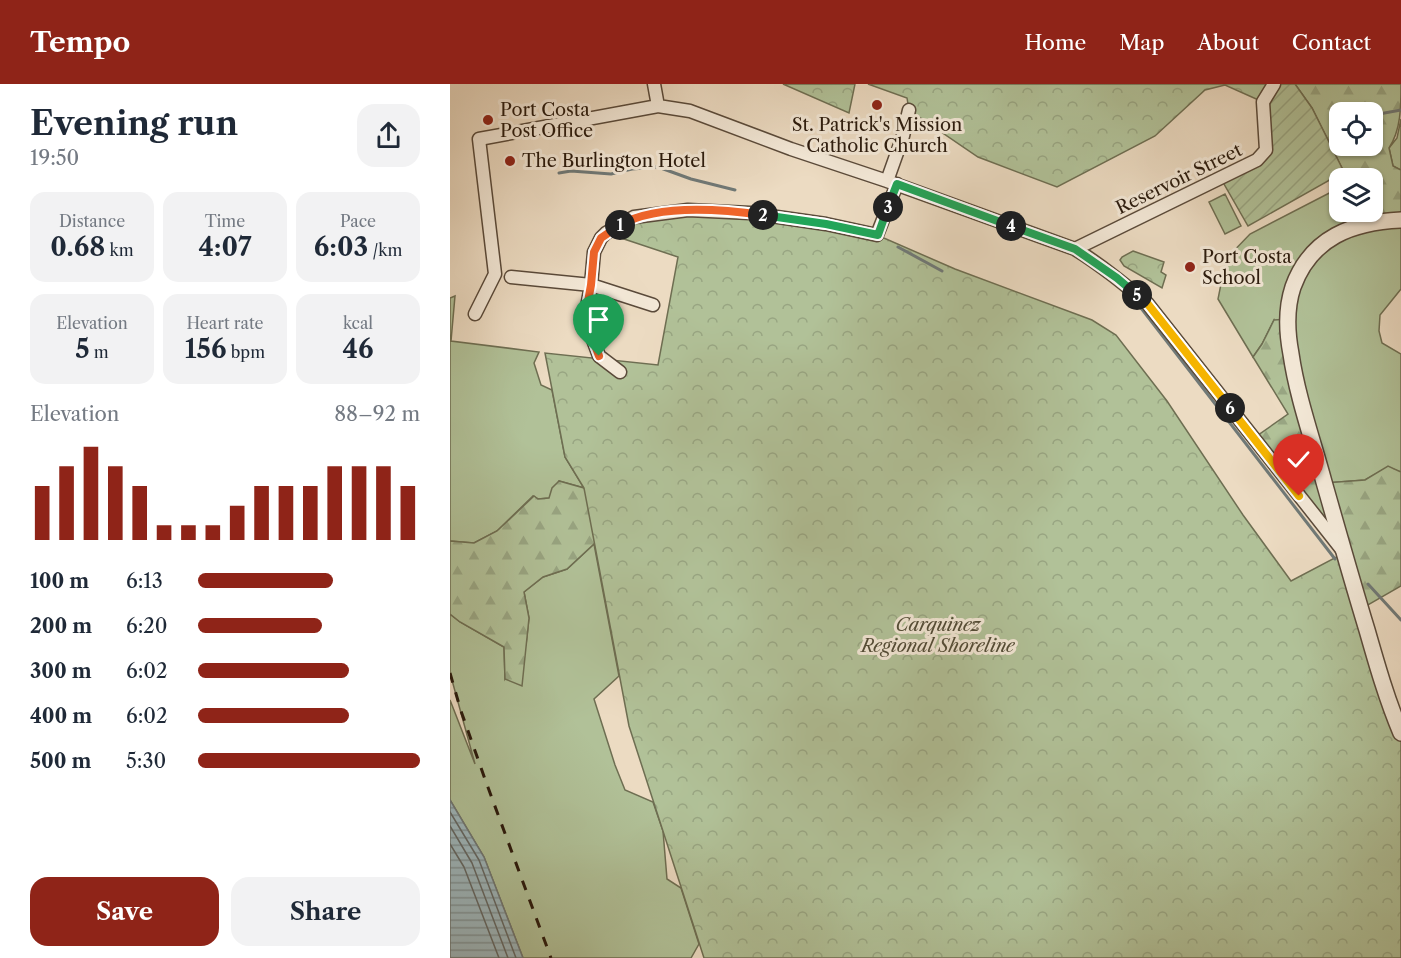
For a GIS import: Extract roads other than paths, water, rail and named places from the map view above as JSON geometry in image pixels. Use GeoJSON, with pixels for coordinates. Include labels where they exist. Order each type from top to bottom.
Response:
{"type":"FeatureCollection","features":[{"type":"Feature","properties":{"kind":"street"},"geometry":{"type":"LineString","coordinates":[[654,84],[658,106]]}},
{"type":"Feature","properties":{"kind":"street","name":"Reservoir Street"},"geometry":{"type":"LineString","coordinates":[[1075,249],[1257,160],[1266,150],[1263,102],[1274,84]]}},
{"type":"Feature","properties":{"kind":"street"},"geometry":{"type":"LineString","coordinates":[[475,314],[495,274],[478,139],[658,106],[690,111],[791,150],[892,183],[1075,249],[1117,278],[1147,303],[1344,553]]}},
{"type":"Feature","properties":{"kind":"street"},"geometry":{"type":"LineString","coordinates":[[620,372],[599,356],[585,318],[594,252],[601,238],[634,217],[688,210],[750,213],[826,224],[878,235],[909,110]]}},
{"type":"Feature","properties":{"kind":"street"},"geometry":{"type":"LineString","coordinates":[[1401,220],[1353,227],[1327,241],[1304,266],[1293,287],[1288,328],[1291,355],[1344,553],[1383,685],[1401,733]]}},
{"type":"Feature","properties":{"kind":"street"},"geometry":{"type":"LineString","coordinates":[[511,277],[591,285],[653,304]]}},
{"type":"Feature","properties":{"kind":"water"},"geometry":{"type":"Polygon","coordinates":[[[450,800],[484,857],[523,958],[450,958],[450,800]]]}},
{"type":"Feature","properties":{"kind":"waterway"},"geometry":{"type":"LineString","coordinates":[[1383,113],[1401,110]]}},
{"type":"Feature","properties":{"kind":"waterway"},"geometry":{"type":"LineString","coordinates":[[559,173],[571,171],[611,174],[632,169],[658,167],[691,179],[735,190]]}},
{"type":"Feature","properties":{"kind":"waterway"},"geometry":{"type":"LineString","coordinates":[[898,247],[942,271]]}},
{"type":"Feature","properties":{"kind":"waterway"},"geometry":{"type":"LineString","coordinates":[[1141,308],[1335,559]]}},
{"type":"Feature","properties":{"kind":"waterway"},"geometry":{"type":"LineString","coordinates":[[1368,584],[1401,620]]}},
{"type":"Feature","properties":{"kind":"railway"},"geometry":{"type":"LineString","coordinates":[[450,673],[486,782],[551,958]]}},
{"type":"Feature","properties":{"kind":"place","name":"St. Patrick's Mission Catholic Church"},"geometry":{"type":"Point","coordinates":[877,105]}},
{"type":"Feature","properties":{"kind":"place","name":"Port Costa Post Office"},"geometry":{"type":"Point","coordinates":[488,120]}},
{"type":"Feature","properties":{"kind":"place","name":"The Burlington Hotel"},"geometry":{"type":"Point","coordinates":[510,161]}},
{"type":"Feature","properties":{"kind":"place","name":"Port Costa School"},"geometry":{"type":"Point","coordinates":[1190,267]}},
{"type":"Feature","properties":{"kind":"park label","name":"Carquinez Regional Shoreline"},"geometry":{"type":"Point","coordinates":[938,635]}}]}
